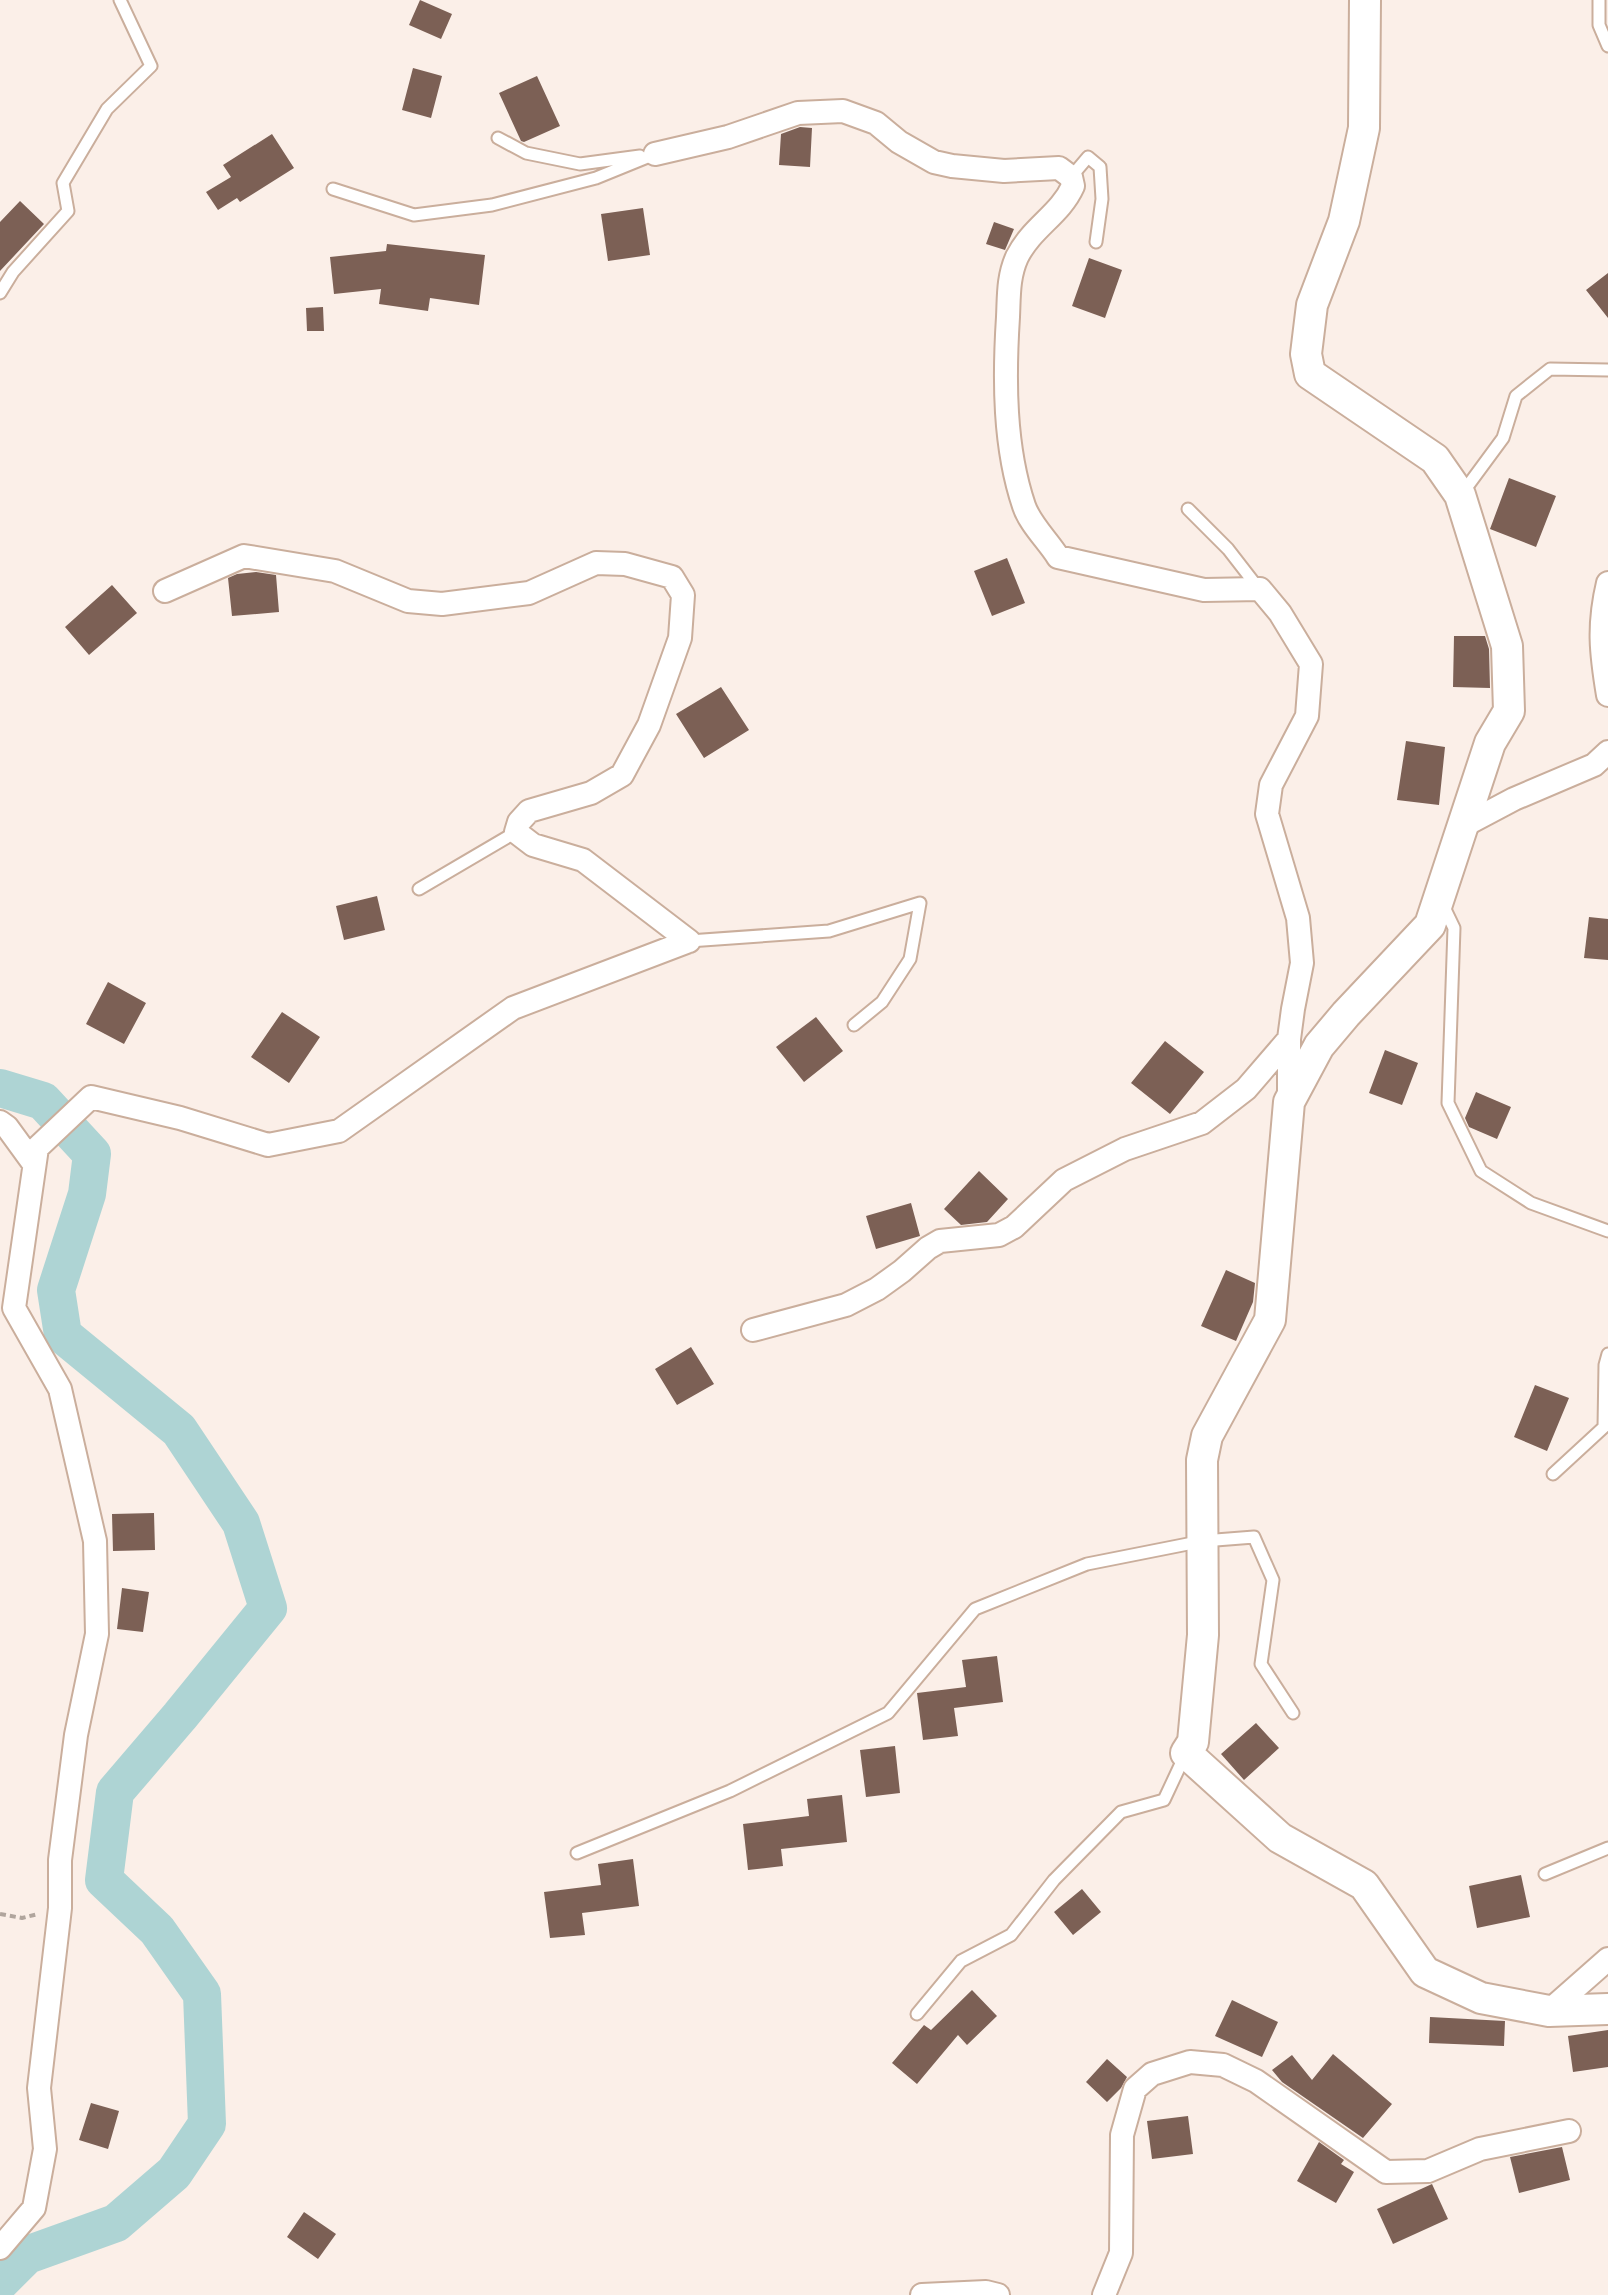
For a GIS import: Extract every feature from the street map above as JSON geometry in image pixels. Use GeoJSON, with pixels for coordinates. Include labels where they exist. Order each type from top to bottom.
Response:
{"type":"FeatureCollection","features":[{"type":"Feature","properties":{"kind":"street"},"geometry":{"type":"LineString","coordinates":[[1289,1102],[1319,1046],[1430,925],[1490,743],[1509,711],[1507,646],[1460,495],[1435,459],[1310,374],[1306,354],[1312,305],[1344,221],[1364,128],[1365,0]]}},
{"type":"Feature","properties":{"kind":"street"},"geometry":{"type":"LineString","coordinates":[[655,154],[728,137],[798,113],[843,111],[876,123],[899,142],[934,162],[1004,171],[1059,168],[1071,177],[1073,186],[1068,198],[1028,239],[1010,277],[1008,410],[1012,461],[1025,510],[1058,557],[1204,590],[1260,589],[1280,613],[1311,664],[1307,716],[1271,785],[1267,814],[1298,918],[1302,963],[1289,1039],[1289,1102],[1270,1320],[1207,1436],[1202,1460],[1203,1635],[1193,1742],[1186,1753],[1280,1838],[1364,1885],[1425,1972],[1481,1998],[1549,2011],[1608,2009]]}},
{"type":"Feature","properties":{"kind":"street"},"geometry":{"type":"LineString","coordinates":[[165,591],[244,556],[335,571],[408,601],[442,604],[529,593],[596,563],[625,564],[672,577],[683,595],[680,638],[649,725],[622,775],[591,793],[529,811],[519,822],[516,832],[533,845],[583,860],[689,941]]}},
{"type":"Feature","properties":{"kind":"street"},"geometry":{"type":"LineString","coordinates":[[1608,583],[1602,609],[1600,650],[1608,695]]}},
{"type":"Feature","properties":{"kind":"street"},"geometry":{"type":"LineString","coordinates":[[1463,826],[1514,799],[1594,765],[1608,752]]}},
{"type":"Feature","properties":{"kind":"street"},"geometry":{"type":"LineString","coordinates":[[0,2248],[34,2208],[43,2164],[45,2149],[39,2088],[60,1908],[60,1860],[76,1735],[97,1634],[95,1541],[60,1389],[14,1308],[35,1156],[91,1097],[180,1118],[268,1145],[339,1131],[513,1008],[689,941]]}},
{"type":"Feature","properties":{"kind":"street"},"geometry":{"type":"LineString","coordinates":[[753,1330],[846,1305],[877,1289],[940,1241],[999,1235],[1014,1227],[1064,1180],[1125,1149],[1202,1123],[1246,1089],[1289,1039]]}},
{"type":"Feature","properties":{"kind":"street"},"geometry":{"type":"LineString","coordinates":[[0,1122],[35,1156]]}},
{"type":"Feature","properties":{"kind":"street"},"geometry":{"type":"LineString","coordinates":[[1549,2011],[1608,1959]]}},
{"type":"Feature","properties":{"kind":"street"},"geometry":{"type":"LineString","coordinates":[[1104,2295],[1121,2253],[1122,2135],[1135,2089],[1152,2074],[1190,2062],[1223,2065],[1256,2081],[1386,2172],[1428,2171],[1480,2149],[1569,2131]]}},
{"type":"Feature","properties":{"kind":"street"},"geometry":{"type":"LineString","coordinates":[[922,2295],[986,2292],[998,2295]]}},
{"type":"Feature","properties":{"kind":"lane"},"geometry":{"type":"LineString","coordinates":[[0,293],[13,272],[68,211],[63,183],[107,109],[151,66],[120,0]]}},
{"type":"Feature","properties":{"kind":"lane"},"geometry":{"type":"LineString","coordinates":[[1599,0],[1599,25],[1608,46]]}},
{"type":"Feature","properties":{"kind":"lane"},"geometry":{"type":"LineString","coordinates":[[498,138],[526,153],[580,164],[655,154]]}},
{"type":"Feature","properties":{"kind":"lane"},"geometry":{"type":"LineString","coordinates":[[333,189],[414,215],[492,205],[596,178],[655,154]]}},
{"type":"Feature","properties":{"kind":"lane"},"geometry":{"type":"LineString","coordinates":[[1071,177],[1088,157],[1100,167],[1102,199],[1096,242]]}},
{"type":"Feature","properties":{"kind":"lane"},"geometry":{"type":"LineString","coordinates":[[1460,495],[1503,438],[1516,396],[1550,369],[1608,370]]}},
{"type":"Feature","properties":{"kind":"lane"},"geometry":{"type":"LineString","coordinates":[[1188,509],[1228,549],[1260,589]]}},
{"type":"Feature","properties":{"kind":"lane"},"geometry":{"type":"LineString","coordinates":[[419,889],[516,832]]}},
{"type":"Feature","properties":{"kind":"lane"},"geometry":{"type":"LineString","coordinates":[[1439,897],[1454,928],[1448,1103],[1481,1171],[1531,1203],[1608,1231]]}},
{"type":"Feature","properties":{"kind":"lane"},"geometry":{"type":"LineString","coordinates":[[689,941],[829,931],[920,903],[910,959],[882,1002],[854,1025]]}},
{"type":"Feature","properties":{"kind":"lane"},"geometry":{"type":"LineString","coordinates":[[1553,1474],[1604,1427],[1608,1354]]}},
{"type":"Feature","properties":{"kind":"lane"},"geometry":{"type":"LineString","coordinates":[[577,1853],[730,1791],[888,1713],[975,1609],[1087,1564],[1203,1541],[1254,1537],[1273,1580],[1261,1664],[1293,1713]]}},
{"type":"Feature","properties":{"kind":"lane"},"geometry":{"type":"LineString","coordinates":[[917,2014],[961,1961],[1011,1935],[1054,1880],[1121,1812],[1164,1800],[1186,1753]]}},
{"type":"Feature","properties":{"kind":"lane"},"geometry":{"type":"LineString","coordinates":[[1545,1874],[1608,1848]]}},
{"type":"Feature","properties":{"kind":"path"},"geometry":{"type":"LineString","coordinates":[[0,1914],[22,1918],[60,1908]]}},
{"type":"Feature","properties":{"kind":"building"},"geometry":{"type":"Polygon","coordinates":[[[420,0],[452,14],[441,39],[409,25],[420,0]]]}},
{"type":"Feature","properties":{"kind":"building"},"geometry":{"type":"Polygon","coordinates":[[[413,68],[442,76],[431,118],[402,110],[413,68]]]}},
{"type":"Feature","properties":{"kind":"building"},"geometry":{"type":"Polygon","coordinates":[[[537,76],[560,126],[524,142],[499,93],[537,76]]]}},
{"type":"Feature","properties":{"kind":"building"},"geometry":{"type":"Polygon","coordinates":[[[800,127],[812,128],[810,167],[779,165],[781,134],[800,127]]]}},
{"type":"Feature","properties":{"kind":"building"},"geometry":{"type":"Polygon","coordinates":[[[272,134],[294,168],[240,202],[237,198],[218,210],[206,192],[231,177],[223,165],[272,134]]]}},
{"type":"Feature","properties":{"kind":"building"},"geometry":{"type":"Polygon","coordinates":[[[20,201],[44,224],[0,271],[0,222],[20,201]]]}},
{"type":"Feature","properties":{"kind":"building"},"geometry":{"type":"Polygon","coordinates":[[[643,208],[650,255],[608,261],[601,214],[643,208]]]}},
{"type":"Feature","properties":{"kind":"building"},"geometry":{"type":"Polygon","coordinates":[[[994,222],[1014,229],[1005,250],[986,244],[994,222]]]}},
{"type":"Feature","properties":{"kind":"building"},"geometry":{"type":"Polygon","coordinates":[[[387,244],[485,255],[479,305],[430,298],[428,311],[379,304],[381,289],[334,294],[330,257],[386,251],[387,244]]]}},
{"type":"Feature","properties":{"kind":"building"},"geometry":{"type":"Polygon","coordinates":[[[1089,258],[1122,270],[1105,318],[1072,306],[1089,258]]]}},
{"type":"Feature","properties":{"kind":"building"},"geometry":{"type":"Polygon","coordinates":[[[1608,273],[1608,318],[1586,290],[1608,273]]]}},
{"type":"Feature","properties":{"kind":"building"},"geometry":{"type":"Polygon","coordinates":[[[323,307],[324,331],[307,331],[306,308],[323,307]]]}},
{"type":"Feature","properties":{"kind":"building"},"geometry":{"type":"Polygon","coordinates":[[[1509,478],[1556,496],[1536,547],[1490,529],[1509,478]]]}},
{"type":"Feature","properties":{"kind":"building"},"geometry":{"type":"Polygon","coordinates":[[[1007,558],[1025,603],[992,616],[974,571],[1007,558]]]}},
{"type":"Feature","properties":{"kind":"building"},"geometry":{"type":"Polygon","coordinates":[[[256,572],[276,575],[279,612],[232,616],[228,578],[256,572]]]}},
{"type":"Feature","properties":{"kind":"building"},"geometry":{"type":"Polygon","coordinates":[[[112,585],[137,613],[89,655],[65,627],[112,585]]]}},
{"type":"Feature","properties":{"kind":"building"},"geometry":{"type":"Polygon","coordinates":[[[1454,636],[1485,636],[1489,649],[1490,688],[1453,687],[1454,636]]]}},
{"type":"Feature","properties":{"kind":"building"},"geometry":{"type":"Polygon","coordinates":[[[721,687],[749,730],[704,758],[676,714],[721,687]]]}},
{"type":"Feature","properties":{"kind":"building"},"geometry":{"type":"Polygon","coordinates":[[[1406,741],[1445,747],[1439,805],[1397,800],[1406,741]]]}},
{"type":"Feature","properties":{"kind":"building"},"geometry":{"type":"Polygon","coordinates":[[[377,896],[385,930],[344,940],[336,906],[377,896]]]}},
{"type":"Feature","properties":{"kind":"building"},"geometry":{"type":"Polygon","coordinates":[[[1589,917],[1608,919],[1608,960],[1584,958],[1589,917]]]}},
{"type":"Feature","properties":{"kind":"building"},"geometry":{"type":"Polygon","coordinates":[[[108,982],[146,1003],[124,1044],[86,1024],[108,982]]]}},
{"type":"Feature","properties":{"kind":"building"},"geometry":{"type":"Polygon","coordinates":[[[282,1012],[320,1037],[289,1083],[251,1057],[282,1012]]]}},
{"type":"Feature","properties":{"kind":"building"},"geometry":{"type":"Polygon","coordinates":[[[816,1017],[843,1051],[804,1082],[776,1047],[816,1017]]]}},
{"type":"Feature","properties":{"kind":"building"},"geometry":{"type":"Polygon","coordinates":[[[1165,1041],[1204,1072],[1170,1114],[1131,1083],[1165,1041]]]}},
{"type":"Feature","properties":{"kind":"building"},"geometry":{"type":"Polygon","coordinates":[[[1385,1050],[1418,1063],[1402,1105],[1369,1093],[1385,1050]]]}},
{"type":"Feature","properties":{"kind":"building"},"geometry":{"type":"Polygon","coordinates":[[[1476,1092],[1511,1107],[1497,1139],[1469,1127],[1465,1118],[1476,1092]]]}},
{"type":"Feature","properties":{"kind":"building"},"geometry":{"type":"Polygon","coordinates":[[[979,1171],[1008,1199],[987,1222],[961,1225],[944,1209],[979,1171]]]}},
{"type":"Feature","properties":{"kind":"building"},"geometry":{"type":"Polygon","coordinates":[[[911,1203],[920,1236],[876,1249],[866,1216],[911,1203]]]}},
{"type":"Feature","properties":{"kind":"building"},"geometry":{"type":"Polygon","coordinates":[[[1226,1270],[1255,1283],[1253,1302],[1236,1341],[1201,1326],[1226,1270]]]}},
{"type":"Feature","properties":{"kind":"building"},"geometry":{"type":"Polygon","coordinates":[[[691,1347],[714,1384],[677,1405],[655,1369],[691,1347]]]}},
{"type":"Feature","properties":{"kind":"building"},"geometry":{"type":"Polygon","coordinates":[[[1535,1385],[1569,1398],[1547,1451],[1514,1437],[1535,1385]]]}},
{"type":"Feature","properties":{"kind":"building"},"geometry":{"type":"Polygon","coordinates":[[[154,1513],[155,1550],[113,1551],[112,1514],[154,1513]]]}},
{"type":"Feature","properties":{"kind":"building"},"geometry":{"type":"Polygon","coordinates":[[[122,1588],[149,1592],[143,1632],[117,1629],[122,1588]]]}},
{"type":"Feature","properties":{"kind":"building"},"geometry":{"type":"Polygon","coordinates":[[[997,1656],[1003,1702],[954,1708],[958,1736],[923,1740],[917,1693],[966,1687],[962,1660],[997,1656]]]}},
{"type":"Feature","properties":{"kind":"building"},"geometry":{"type":"Polygon","coordinates":[[[1256,1723],[1279,1748],[1244,1780],[1221,1754],[1256,1723]]]}},
{"type":"Feature","properties":{"kind":"building"},"geometry":{"type":"Polygon","coordinates":[[[895,1746],[900,1793],[866,1797],[860,1750],[895,1746]]]}},
{"type":"Feature","properties":{"kind":"building"},"geometry":{"type":"Polygon","coordinates":[[[842,1795],[847,1842],[781,1849],[783,1866],[748,1870],[743,1824],[809,1816],[807,1799],[842,1795]]]}},
{"type":"Feature","properties":{"kind":"building"},"geometry":{"type":"Polygon","coordinates":[[[633,1859],[639,1906],[582,1913],[585,1935],[550,1938],[544,1892],[601,1885],[598,1864],[633,1859]]]}},
{"type":"Feature","properties":{"kind":"building"},"geometry":{"type":"Polygon","coordinates":[[[1521,1875],[1530,1917],[1477,1928],[1469,1886],[1521,1875]]]}},
{"type":"Feature","properties":{"kind":"building"},"geometry":{"type":"Polygon","coordinates":[[[1082,1889],[1101,1912],[1073,1935],[1054,1912],[1082,1889]]]}},
{"type":"Feature","properties":{"kind":"building"},"geometry":{"type":"Polygon","coordinates":[[[972,1990],[997,2016],[967,2045],[958,2035],[917,2084],[892,2063],[924,2025],[931,2030],[972,1990]]]}},
{"type":"Feature","properties":{"kind":"building"},"geometry":{"type":"Polygon","coordinates":[[[1232,2000],[1278,2022],[1262,2057],[1215,2036],[1232,2000]]]}},
{"type":"Feature","properties":{"kind":"building"},"geometry":{"type":"Polygon","coordinates":[[[1430,2017],[1505,2021],[1504,2046],[1429,2043],[1430,2017]]]}},
{"type":"Feature","properties":{"kind":"building"},"geometry":{"type":"Polygon","coordinates":[[[1608,2030],[1608,2067],[1573,2072],[1568,2036],[1608,2030]]]}},
{"type":"Feature","properties":{"kind":"building"},"geometry":{"type":"Polygon","coordinates":[[[1333,2054],[1392,2104],[1363,2138],[1282,2082],[1272,2070],[1292,2055],[1312,2080],[1333,2054]]]}},
{"type":"Feature","properties":{"kind":"building"},"geometry":{"type":"Polygon","coordinates":[[[1107,2059],[1127,2077],[1107,2102],[1086,2082],[1107,2059]]]}},
{"type":"Feature","properties":{"kind":"building"},"geometry":{"type":"Polygon","coordinates":[[[91,2103],[119,2111],[108,2149],[79,2140],[91,2103]]]}},
{"type":"Feature","properties":{"kind":"building"},"geometry":{"type":"Polygon","coordinates":[[[1188,2116],[1193,2154],[1152,2159],[1147,2121],[1188,2116]]]}},
{"type":"Feature","properties":{"kind":"building"},"geometry":{"type":"Polygon","coordinates":[[[1319,2142],[1344,2160],[1341,2164],[1354,2172],[1336,2203],[1297,2181],[1319,2142]]]}},
{"type":"Feature","properties":{"kind":"building"},"geometry":{"type":"Polygon","coordinates":[[[1562,2147],[1570,2180],[1519,2193],[1510,2157],[1562,2147]]]}},
{"type":"Feature","properties":{"kind":"building"},"geometry":{"type":"Polygon","coordinates":[[[1432,2184],[1448,2219],[1393,2244],[1377,2209],[1432,2184]]]}},
{"type":"Feature","properties":{"kind":"building"},"geometry":{"type":"Polygon","coordinates":[[[304,2212],[336,2234],[318,2259],[287,2237],[304,2212]]]}},
{"type":"Feature","properties":{"kind":"waterway"},"geometry":{"type":"LineString","coordinates":[[0,1088],[43,1101],[92,1154],[87,1194],[56,1290],[63,1335],[179,1430],[241,1523],[268,1608],[115,1792],[104,1880],[157,1930],[202,1994],[207,2124],[174,2173],[116,2223],[27,2255],[0,2282]]}}]}
